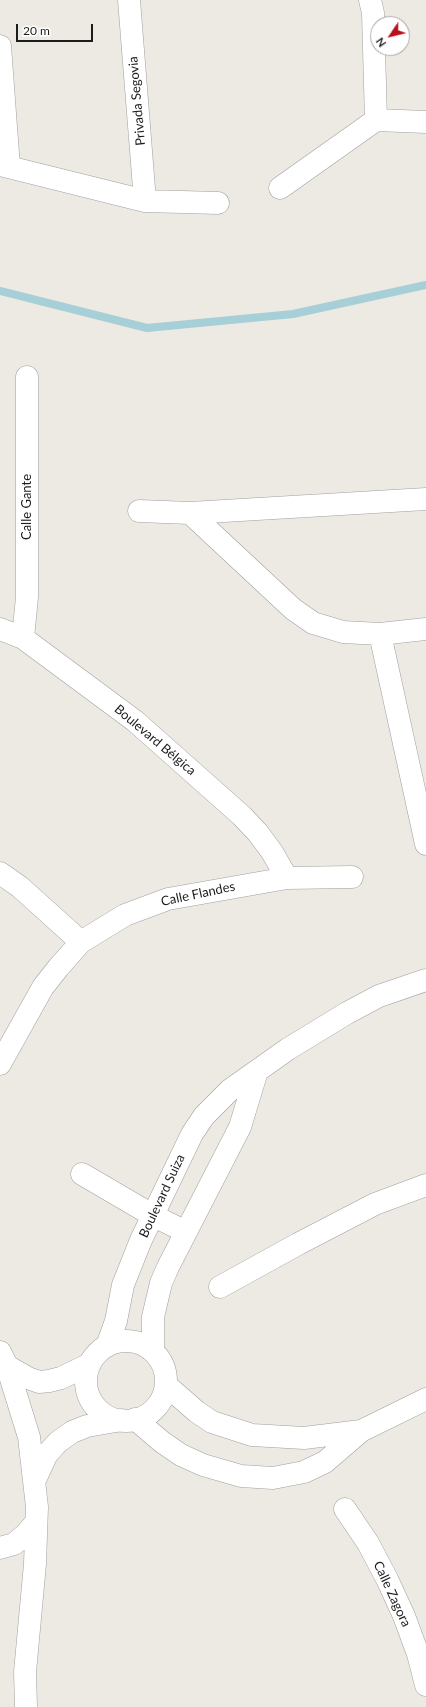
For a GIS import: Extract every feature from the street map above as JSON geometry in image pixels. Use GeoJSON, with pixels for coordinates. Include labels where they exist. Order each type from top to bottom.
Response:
{"type":"FeatureCollection","features":[{"type":"Feature","properties":{"kind":"street","name":"Privada Segovia"},"geometry":{"type":"LineString","coordinates":[[129,0],[145,201]]}},
{"type":"Feature","properties":{"kind":"street"},"geometry":{"type":"LineString","coordinates":[[370,0],[373,13],[376,120]]}},
{"type":"Feature","properties":{"kind":"street"},"geometry":{"type":"LineString","coordinates":[[0,46],[4,166],[145,201],[218,203]]}},
{"type":"Feature","properties":{"kind":"street"},"geometry":{"type":"LineString","coordinates":[[280,188],[376,120],[426,122]]}},
{"type":"Feature","properties":{"kind":"street","name":"Calle Gante"},"geometry":{"type":"LineString","coordinates":[[22,638],[27,597],[27,377]]}},
{"type":"Feature","properties":{"kind":"street"},"geometry":{"type":"LineString","coordinates":[[139,511],[190,513],[426,499]]}},
{"type":"Feature","properties":{"kind":"street"},"geometry":{"type":"LineString","coordinates":[[190,513],[293,609],[313,623],[343,632],[380,634],[426,629]]}},
{"type":"Feature","properties":{"kind":"street","name":"Boulevard Bélgica"},"geometry":{"type":"LineString","coordinates":[[0,629],[22,638],[135,721],[237,811],[258,833],[272,852],[287,878]]}},
{"type":"Feature","properties":{"kind":"street"},"geometry":{"type":"LineString","coordinates":[[380,634],[426,844]]}},
{"type":"Feature","properties":{"kind":"street"},"geometry":{"type":"LineString","coordinates":[[0,872],[20,887],[81,942]]}},
{"type":"Feature","properties":{"kind":"street","name":"Calle Flandes"},"geometry":{"type":"LineString","coordinates":[[0,1064],[43,987],[58,968],[81,942],[125,915],[168,898],[287,878],[352,878]]}},
{"type":"Feature","properties":{"kind":"street","name":"Boulevard Suiza"},"geometry":{"type":"LineString","coordinates":[[107,1346],[116,1321],[123,1285],[152,1215],[192,1134],[204,1116],[230,1090],[288,1049],[347,1013],[379,996],[426,980]]}},
{"type":"Feature","properties":{"kind":"street"},"geometry":{"type":"LineString","coordinates":[[153,1351],[153,1322],[156,1300],[168,1267],[240,1127],[257,1071]]}},
{"type":"Feature","properties":{"kind":"street"},"geometry":{"type":"LineString","coordinates":[[82,1174],[152,1215],[186,1232]]}},
{"type":"Feature","properties":{"kind":"street"},"geometry":{"type":"LineString","coordinates":[[220,1287],[375,1204],[426,1185]]}},
{"type":"Feature","properties":{"kind":"street"},"geometry":{"type":"LineString","coordinates":[[35,1480],[47,1454],[58,1442],[72,1432],[87,1426],[129,1420],[146,1415],[156,1408],[163,1397],[166,1385],[165,1372],[161,1361],[153,1351],[143,1344],[131,1341],[118,1342],[107,1346],[97,1354],[90,1364],[87,1376],[87,1389],[92,1400],[100,1410],[110,1417],[129,1420],[181,1455],[203,1465],[241,1476],[273,1478],[304,1472],[325,1462],[361,1431],[426,1399]]}},
{"type":"Feature","properties":{"kind":"street"},"geometry":{"type":"LineString","coordinates":[[3,1359],[28,1378],[39,1382],[62,1378],[90,1364]]}},
{"type":"Feature","properties":{"kind":"street"},"geometry":{"type":"LineString","coordinates":[[3,1359],[29,1437],[37,1507],[36,1564],[25,1672],[26,1707]]}},
{"type":"Feature","properties":{"kind":"street"},"geometry":{"type":"LineString","coordinates":[[166,1385],[212,1422],[252,1435],[304,1438],[361,1431]]}},
{"type":"Feature","properties":{"kind":"street","name":"Calle Zagora"},"geometry":{"type":"LineString","coordinates":[[345,1509],[368,1543],[387,1579],[404,1616],[418,1654],[426,1685]]}},
{"type":"Feature","properties":{"kind":"street"},"geometry":{"type":"LineString","coordinates":[[0,1548],[14,1544],[26,1534],[36,1522]]}},
{"type":"Feature","properties":{"kind":"waterway"},"geometry":{"type":"LineString","coordinates":[[0,291],[147,328],[293,314],[426,285]]}}]}
